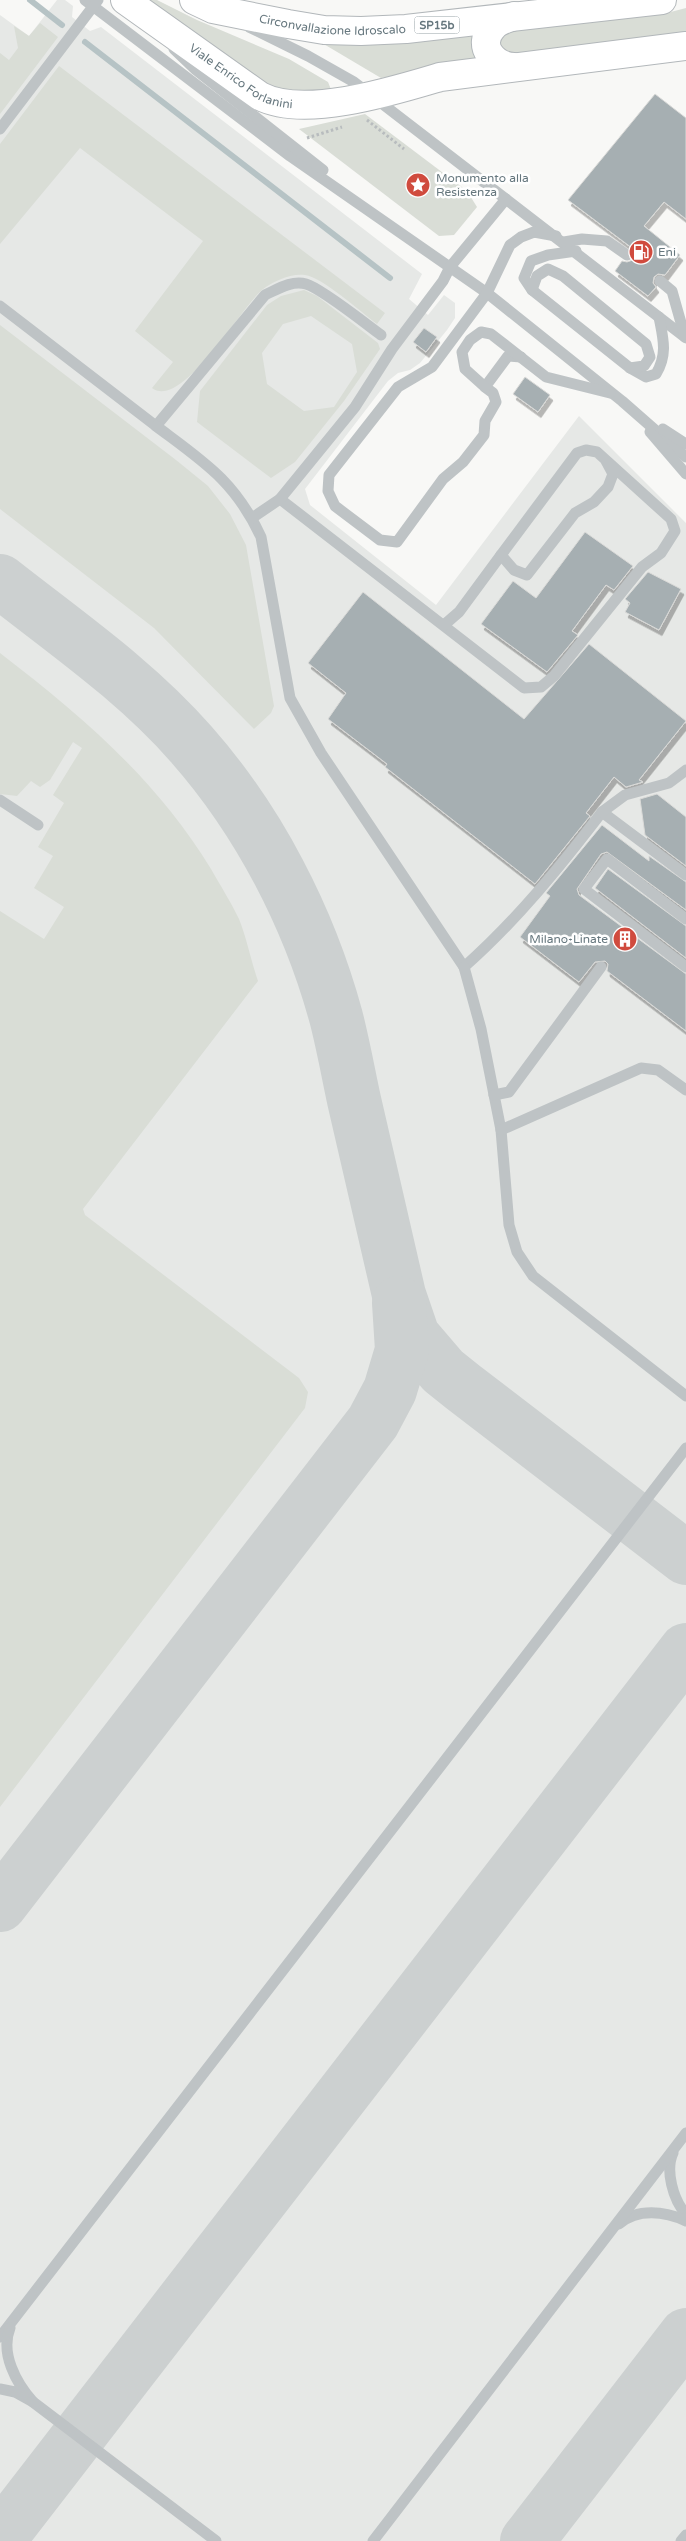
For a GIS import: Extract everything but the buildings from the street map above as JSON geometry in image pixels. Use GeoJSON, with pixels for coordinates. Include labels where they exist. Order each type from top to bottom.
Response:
{"type":"FeatureCollection","features":[{"type":"Feature","properties":{"kind":"main road","name":"Viale Enrico Forlanini"},"geometry":{"type":"LineString","coordinates":[[124,0],[241,84],[268,101],[292,105],[329,104],[368,107]]}},
{"type":"Feature","properties":{"kind":"main road","name":"Circonvallazione Idroscalo"},"geometry":{"type":"LineString","coordinates":[[204,5],[288,24],[344,31],[406,28],[662,0]]}},
{"type":"Feature","properties":{"kind":"main road"},"geometry":{"type":"LineString","coordinates":[[514,16],[496,24],[488,35],[486,42],[490,56],[494,61],[514,67]]}},
{"type":"Feature","properties":{"kind":"main road"},"geometry":{"type":"LineString","coordinates":[[368,107],[440,78],[514,67],[680,49]]}},
{"type":"Feature","properties":{"kind":"lane"},"geometry":{"type":"LineString","coordinates":[[124,0],[196,70],[380,217]]}},
{"type":"Feature","properties":{"kind":"lane"},"geometry":{"type":"LineString","coordinates":[[0,130],[81,24],[92,2],[290,156],[487,293],[618,397],[686,457]]}},
{"type":"Feature","properties":{"kind":"lane"},"geometry":{"type":"LineString","coordinates":[[204,5],[308,56],[368,107],[506,199],[576,251],[685,338]]}},
{"type":"Feature","properties":{"kind":"lane"},"geometry":{"type":"LineString","coordinates":[[252,518],[280,499],[354,407],[392,349],[443,281],[450,267],[506,199]]}},
{"type":"Feature","properties":{"kind":"lane"},"geometry":{"type":"LineString","coordinates":[[627,255],[607,241],[560,239],[534,232],[521,237],[510,245],[487,293],[432,367],[398,387],[329,475],[328,491],[335,506],[380,540],[397,542],[443,479],[463,462],[484,435],[485,421],[496,402],[493,392],[465,369],[462,352],[470,340],[481,332],[491,334],[546,377],[618,397],[686,444]]}},
{"type":"Feature","properties":{"kind":"lane"},"geometry":{"type":"LineString","coordinates":[[576,251],[548,255],[531,261],[524,278],[532,290],[630,368],[646,377],[656,374],[663,363],[665,348],[659,316]]}},
{"type":"Feature","properties":{"kind":"lane"},"geometry":{"type":"LineString","coordinates":[[532,290],[537,276],[548,269],[563,276],[646,344],[650,357],[644,366],[630,368]]}},
{"type":"Feature","properties":{"kind":"lane"},"geometry":{"type":"LineString","coordinates":[[660,281],[672,291],[685,338]]}},
{"type":"Feature","properties":{"kind":"lane"},"geometry":{"type":"LineString","coordinates":[[156,426],[265,295],[288,284],[306,284],[319,291],[381,335]]}},
{"type":"Feature","properties":{"kind":"lane"},"geometry":{"type":"LineString","coordinates":[[0,306],[218,472],[252,518],[261,537],[290,698],[321,752],[464,967],[481,1029],[501,1130],[509,1225],[517,1252],[533,1276],[686,1396]]}},
{"type":"Feature","properties":{"kind":"lane"},"geometry":{"type":"LineString","coordinates":[[485,387],[508,356],[521,357]]}},
{"type":"Feature","properties":{"kind":"lane"},"geometry":{"type":"LineString","coordinates":[[618,397],[686,474]]}},
{"type":"Feature","properties":{"kind":"lane"},"geometry":{"type":"LineString","coordinates":[[280,499],[524,688],[541,687],[554,676],[642,567],[661,553],[675,531],[671,519],[597,452],[586,450],[577,452],[459,612],[444,625]]}},
{"type":"Feature","properties":{"kind":"lane"},"geometry":{"type":"LineString","coordinates":[[501,555],[514,570],[527,575],[576,513],[594,502],[608,487],[613,474],[606,461]]}},
{"type":"Feature","properties":{"kind":"lane"},"geometry":{"type":"LineString","coordinates":[[464,967],[492,942],[561,866],[602,812],[625,795],[669,783],[686,770]]}},
{"type":"Feature","properties":{"kind":"lane"},"geometry":{"type":"LineString","coordinates":[[0,800],[38,825]]}},
{"type":"Feature","properties":{"kind":"lane"},"geometry":{"type":"LineString","coordinates":[[602,812],[686,875]]}},
{"type":"Feature","properties":{"kind":"lane"},"geometry":{"type":"LineString","coordinates":[[686,919],[607,859],[584,889],[686,967]]}},
{"type":"Feature","properties":{"kind":"lane"},"geometry":{"type":"LineString","coordinates":[[494,1095],[509,1092],[601,967]]}},
{"type":"Feature","properties":{"kind":"lane"},"geometry":{"type":"LineString","coordinates":[[501,1130],[641,1068],[658,1070],[686,1090]]}},
{"type":"Feature","properties":{"kind":"lane"},"geometry":{"type":"LineString","coordinates":[[0,2338],[686,1448]]}},
{"type":"Feature","properties":{"kind":"lane"},"geometry":{"type":"LineString","coordinates":[[683,2137],[670,2160],[675,2195],[686,2214]]}},
{"type":"Feature","properties":{"kind":"lane"},"geometry":{"type":"LineString","coordinates":[[373,2541],[683,2137]]}},
{"type":"Feature","properties":{"kind":"lane"},"geometry":{"type":"LineString","coordinates":[[610,2232],[624,2220],[639,2214],[657,2212],[686,2221]]}},
{"type":"Feature","properties":{"kind":"lane"},"geometry":{"type":"LineString","coordinates":[[16,2317],[6,2336],[8,2357],[11,2371],[19,2387],[33,2402]]}},
{"type":"Feature","properties":{"kind":"lane"},"geometry":{"type":"LineString","coordinates":[[0,2389],[15,2392],[33,2402],[216,2541]]}},
{"type":"Feature","properties":{"kind":"lane"},"geometry":{"type":"LineString","coordinates":[[681,2541],[686,2535]]}},
{"type":"Feature","properties":{"kind":"path"},"geometry":{"type":"LineString","coordinates":[[368,107],[404,149]]}},
{"type":"Feature","properties":{"kind":"path"},"geometry":{"type":"LineString","coordinates":[[304,139],[348,125]]}},
{"type":"Feature","properties":{"kind":"shaded area"},"geometry":{"type":"Polygon","coordinates":[[[57,0],[65,0],[73,6],[72,17],[90,31],[101,27],[422,274],[409,299],[428,315],[444,295],[455,303],[455,318],[447,330],[420,363],[410,370],[398,373],[388,381],[305,489],[310,505],[436,605],[579,416],[686,523],[686,2541],[0,2541],[0,15],[29,36],[57,0]]]}},
{"type":"Feature","properties":{"kind":"shaded area"},"geometry":{"type":"Polygon","coordinates":[[[150,0],[157,0],[197,20],[289,59],[328,82],[332,92],[292,92],[279,90],[264,84],[230,64],[150,0]]]}},
{"type":"Feature","properties":{"kind":"shaded area"},"geometry":{"type":"Polygon","coordinates":[[[686,8],[686,34],[508,56],[497,42],[506,31],[663,14],[686,8]]]}},
{"type":"Feature","properties":{"kind":"shaded area"},"geometry":{"type":"Polygon","coordinates":[[[40,23],[58,37],[0,114],[0,53],[9,60],[18,48],[14,26],[29,36],[40,23]]]}},
{"type":"Feature","properties":{"kind":"shaded area"},"geometry":{"type":"Polygon","coordinates":[[[476,34],[479,60],[381,78],[322,43],[362,45],[476,34]]]}},
{"type":"Feature","properties":{"kind":"shaded area"},"geometry":{"type":"Polygon","coordinates":[[[59,66],[385,313],[377,324],[341,296],[312,277],[305,275],[288,276],[262,290],[211,354],[179,385],[165,391],[152,388],[173,362],[135,331],[203,241],[80,148],[0,244],[0,144],[59,66]]]}},
{"type":"Feature","properties":{"kind":"shaded area"},"geometry":{"type":"Polygon","coordinates":[[[365,114],[467,191],[477,207],[454,235],[439,236],[299,129],[365,114]]]}},
{"type":"Feature","properties":{"kind":"shaded area"},"geometry":{"type":"Polygon","coordinates":[[[304,290],[317,296],[378,343],[380,349],[344,401],[295,462],[271,478],[197,422],[200,391],[267,305],[281,296],[304,290]],[[311,316],[283,324],[262,353],[267,384],[304,411],[334,407],[357,372],[352,344],[311,316]]]}},
{"type":"Feature","properties":{"kind":"shaded area"},"geometry":{"type":"Polygon","coordinates":[[[0,325],[208,486],[230,514],[246,545],[274,706],[271,713],[254,729],[154,628],[0,509],[0,325]]]}},
{"type":"Feature","properties":{"kind":"shaded area"},"geometry":{"type":"Polygon","coordinates":[[[0,653],[89,726],[142,778],[166,806],[190,837],[211,869],[236,913],[258,981],[83,1209],[85,1215],[299,1378],[308,1392],[305,1408],[0,1807],[0,911],[44,939],[64,907],[34,888],[53,856],[38,847],[64,803],[53,795],[82,748],[73,742],[50,780],[40,787],[31,781],[17,796],[0,794],[0,653]]]}},
{"type":"Feature","properties":{"kind":"waterway"},"geometry":{"type":"LineString","coordinates":[[30,0],[62,25]]}},
{"type":"Feature","properties":{"kind":"waterway"},"geometry":{"type":"LineString","coordinates":[[85,42],[390,278]]}},
{"type":"Feature","properties":{"kind":"taxiway"},"geometry":{"type":"LineString","coordinates":[[0,581],[100,658],[170,721],[216,774],[239,805],[279,872],[312,943],[336,1017],[399,1295],[413,1336],[443,1371],[686,1558]]}},
{"type":"Feature","properties":{"kind":"taxiway"},"geometry":{"type":"LineString","coordinates":[[0,1905],[373,1422],[390,1390],[402,1350],[399,1303]]}},
{"type":"Feature","properties":{"kind":"taxiway"},"geometry":{"type":"LineString","coordinates":[[0,2538],[686,1650]]}},
{"type":"Feature","properties":{"kind":"taxiway"},"geometry":{"type":"LineString","coordinates":[[527,2541],[686,2335]]}},
{"type":"Feature","properties":{"kind":"place","name":"Monumento alla Resistenza"},"geometry":{"type":"Point","coordinates":[418,185]}},
{"type":"Feature","properties":{"kind":"place","name":"Eni"},"geometry":{"type":"Point","coordinates":[641,252]}},
{"type":"Feature","properties":{"kind":"place","name":"Milano-Linate"},"geometry":{"type":"Point","coordinates":[625,939]}}]}
